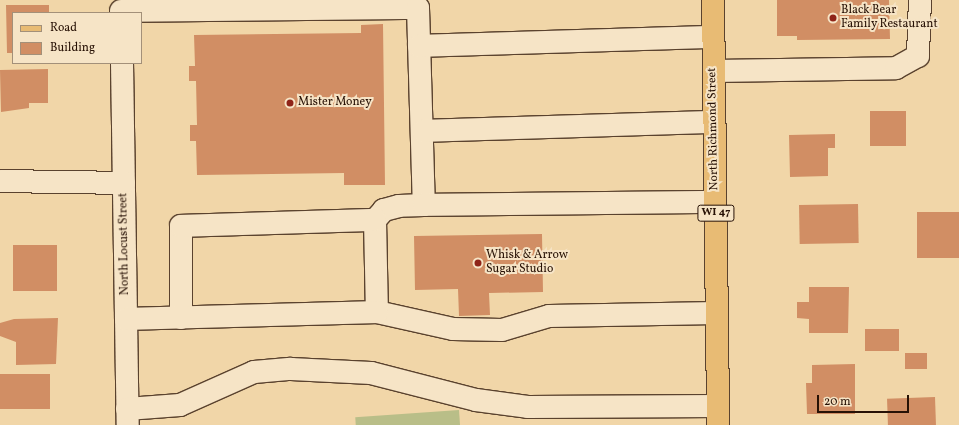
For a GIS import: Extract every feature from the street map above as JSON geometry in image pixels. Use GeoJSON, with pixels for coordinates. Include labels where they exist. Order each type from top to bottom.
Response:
{"type":"FeatureCollection","features":[{"type":"Feature","properties":{"kind":"main road","name":"North Richmond Street"},"geometry":{"type":"LineString","coordinates":[[713,0],[718,416]]}},
{"type":"Feature","properties":{"kind":"street"},"geometry":{"type":"LineString","coordinates":[[714,71],[896,68],[918,56],[920,0]]}},
{"type":"Feature","properties":{"kind":"street"},"geometry":{"type":"LineString","coordinates":[[121,8],[418,8],[423,131],[424,205]]}},
{"type":"Feature","properties":{"kind":"street"},"geometry":{"type":"LineString","coordinates":[[419,46],[713,36]]}},
{"type":"Feature","properties":{"kind":"street","name":"North Locust Street"},"geometry":{"type":"LineString","coordinates":[[122,64],[128,417]]}},
{"type":"Feature","properties":{"kind":"street"},"geometry":{"type":"LineString","coordinates":[[423,131],[714,122]]}},
{"type":"Feature","properties":{"kind":"street"},"geometry":{"type":"LineString","coordinates":[[0,181],[124,183]]}},
{"type":"Feature","properties":{"kind":"street"},"geometry":{"type":"LineString","coordinates":[[377,312],[375,220],[384,210],[399,206],[424,205],[715,202]]}},
{"type":"Feature","properties":{"kind":"street"},"geometry":{"type":"LineString","coordinates":[[181,318],[181,226],[375,220]]}},
{"type":"Feature","properties":{"kind":"street"},"geometry":{"type":"LineString","coordinates":[[126,319],[377,312],[453,329],[502,330],[549,316],[717,313]]}},
{"type":"Feature","properties":{"kind":"street"},"geometry":{"type":"LineString","coordinates":[[128,417],[180,405],[254,372],[291,369],[371,373],[476,400],[528,407],[718,416]]}},
{"type":"Feature","properties":{"kind":"green space"},"geometry":{"type":"Polygon","coordinates":[[[459,410],[460,425],[356,425],[355,417],[459,410]]]}},
{"type":"Feature","properties":{"kind":"building","name":"Black Bear Family Restaurant"},"geometry":{"type":"Polygon","coordinates":[[[777,0],[889,0],[890,39],[797,40],[797,36],[777,36],[777,0]]]}},
{"type":"Feature","properties":{"kind":"building"},"geometry":{"type":"Polygon","coordinates":[[[6,5],[49,5],[49,12],[12,12],[12,53],[7,53],[6,5]]]}},
{"type":"Feature","properties":{"kind":"building","name":"Mister Money"},"geometry":{"type":"Polygon","coordinates":[[[383,24],[385,185],[344,185],[344,173],[197,175],[196,141],[190,141],[190,125],[197,125],[196,81],[189,81],[189,66],[195,66],[194,35],[361,33],[361,25],[383,24]]]}},
{"type":"Feature","properties":{"kind":"building"},"geometry":{"type":"Polygon","coordinates":[[[48,69],[48,103],[29,103],[29,108],[1,112],[0,70],[48,69]]]}},
{"type":"Feature","properties":{"kind":"building"},"geometry":{"type":"Polygon","coordinates":[[[870,111],[906,111],[906,146],[870,146],[870,111]]]}},
{"type":"Feature","properties":{"kind":"building"},"geometry":{"type":"Polygon","coordinates":[[[835,134],[835,148],[828,148],[828,176],[790,177],[789,135],[835,134]]]}},
{"type":"Feature","properties":{"kind":"building"},"geometry":{"type":"Polygon","coordinates":[[[858,204],[859,243],[800,244],[799,205],[858,204]]]}},
{"type":"Feature","properties":{"kind":"building"},"geometry":{"type":"Polygon","coordinates":[[[917,212],[959,212],[959,258],[917,258],[917,212]]]}},
{"type":"Feature","properties":{"kind":"building","name":"Whisk & Arrow Sugar Studio"},"geometry":{"type":"Polygon","coordinates":[[[542,234],[543,292],[489,293],[490,315],[459,316],[458,289],[415,290],[414,236],[542,234]]]}},
{"type":"Feature","properties":{"kind":"building"},"geometry":{"type":"Polygon","coordinates":[[[13,245],[57,245],[57,291],[13,291],[13,245]]]}},
{"type":"Feature","properties":{"kind":"building"},"geometry":{"type":"Polygon","coordinates":[[[809,287],[849,287],[848,333],[809,333],[809,319],[797,318],[797,302],[809,302],[809,287]]]}},
{"type":"Feature","properties":{"kind":"building"},"geometry":{"type":"Polygon","coordinates":[[[58,318],[56,364],[16,365],[16,342],[0,336],[0,323],[14,319],[58,318]]]}},
{"type":"Feature","properties":{"kind":"building"},"geometry":{"type":"Polygon","coordinates":[[[865,329],[899,329],[899,351],[865,351],[865,329]]]}},
{"type":"Feature","properties":{"kind":"building"},"geometry":{"type":"Polygon","coordinates":[[[905,353],[927,353],[927,369],[905,369],[905,353]]]}},
{"type":"Feature","properties":{"kind":"building"},"geometry":{"type":"Polygon","coordinates":[[[855,364],[855,414],[807,414],[806,383],[812,383],[812,365],[855,364]]]}},
{"type":"Feature","properties":{"kind":"building"},"geometry":{"type":"Polygon","coordinates":[[[0,374],[50,374],[50,409],[0,409],[0,374]]]}},
{"type":"Feature","properties":{"kind":"building"},"geometry":{"type":"Polygon","coordinates":[[[935,397],[936,425],[888,425],[887,399],[935,397]]]}},
{"type":"Feature","properties":{"kind":"place","name":"Black Bear Family Restaurant"},"geometry":{"type":"Point","coordinates":[833,18]}},
{"type":"Feature","properties":{"kind":"place","name":"Mister Money"},"geometry":{"type":"Point","coordinates":[290,103]}},
{"type":"Feature","properties":{"kind":"place","name":"Whisk & Arrow Sugar Studio"},"geometry":{"type":"Point","coordinates":[478,263]}}]}
